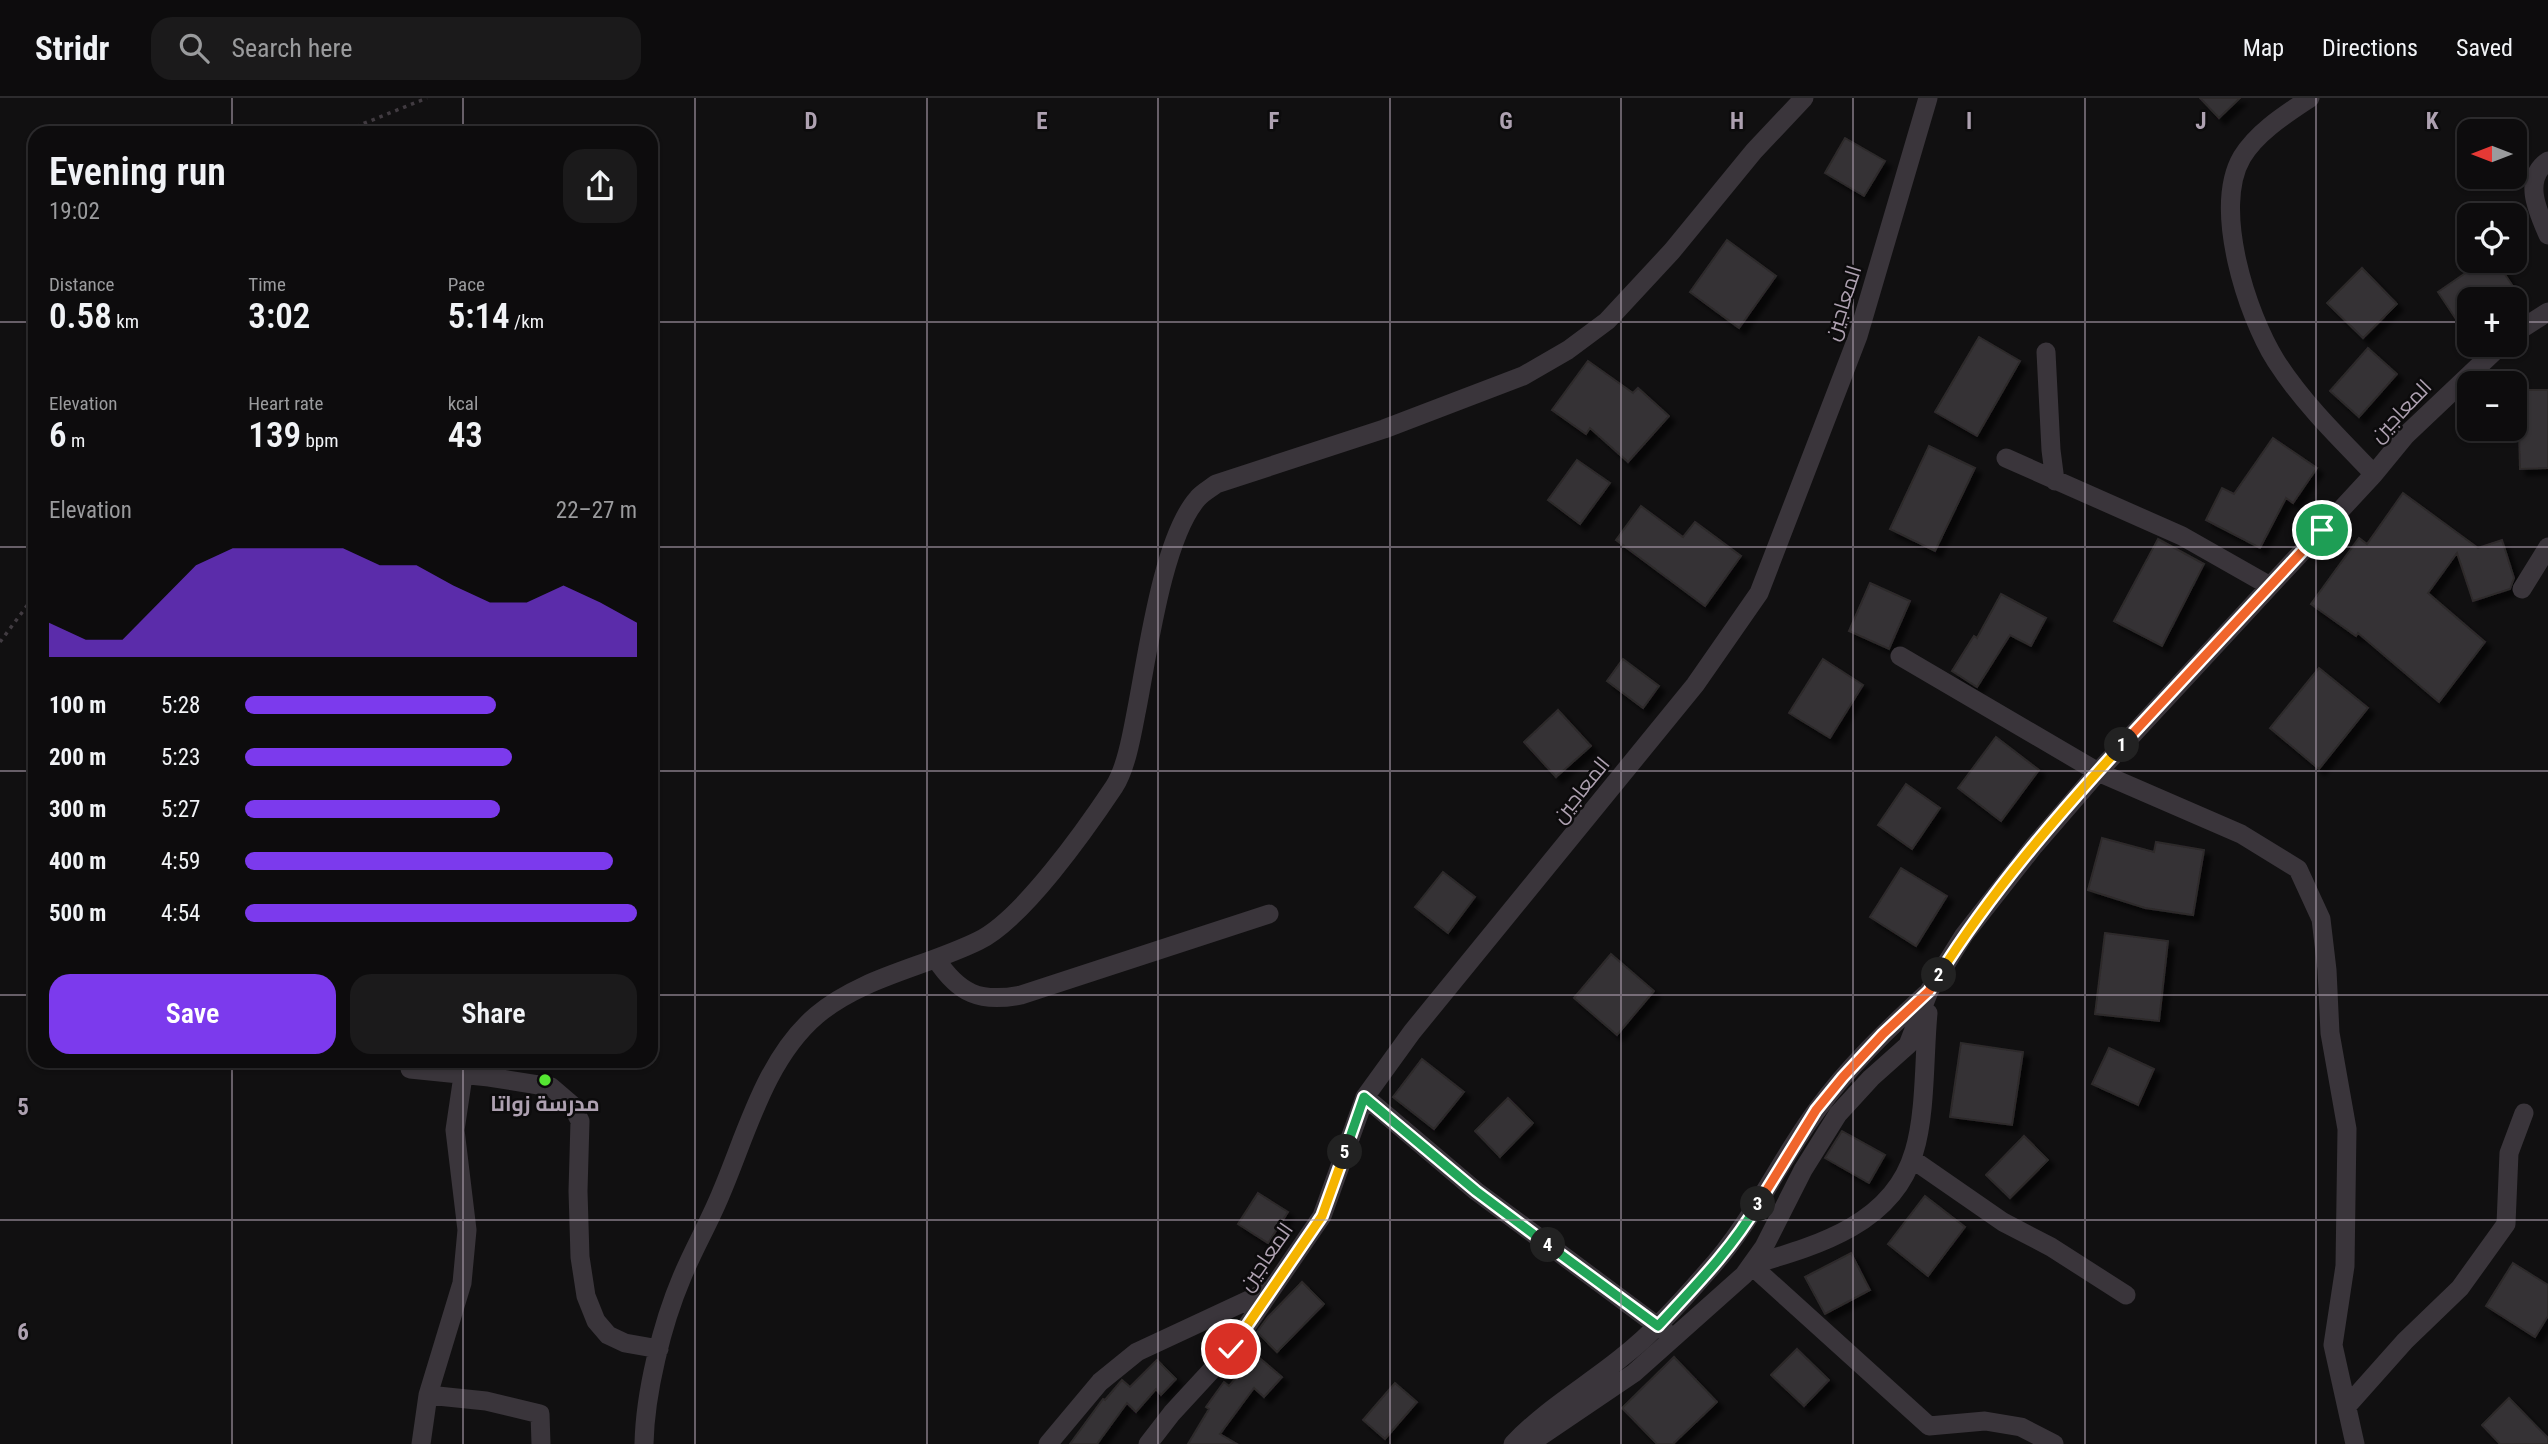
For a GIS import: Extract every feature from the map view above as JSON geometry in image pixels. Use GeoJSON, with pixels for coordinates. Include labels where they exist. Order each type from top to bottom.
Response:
{"type":"FeatureCollection","features":[{"type":"Feature","properties":{"kind":"street"},"geometry":{"type":"LineString","coordinates":[[644,1444],[644,1421],[659,1349],[681,1278],[720,1196],[761,1095],[785,1049],[817,1015],[862,987],[981,940],[1014,913],[1051,872],[1117,783],[1132,732],[1167,562],[1182,524],[1198,498],[1216,484],[1384,429],[1523,376],[1568,350],[1607,321],[1663,261],[1754,151],[1804,98]]}},
{"type":"Feature","properties":{"kind":"street","name":"المعاجين"},"geometry":{"type":"LineString","coordinates":[[1148,1444],[1172,1413],[1231,1349],[1322,1216],[1364,1097],[1412,1032],[1695,685],[1759,593],[1858,336],[1928,98]]}},
{"type":"Feature","properties":{"kind":"street"},"geometry":{"type":"LineString","coordinates":[[2310,98],[2261,135],[2241,159],[2231,197],[2231,224],[2237,262],[2252,311],[2275,360],[2320,419],[2374,474]]}},
{"type":"Feature","properties":{"kind":"street"},"geometry":{"type":"LineString","coordinates":[[2548,161],[2540,166],[2533,184],[2537,210],[2548,235]]}},
{"type":"Feature","properties":{"kind":"street"},"geometry":{"type":"LineString","coordinates":[[2527,325],[2548,312]]}},
{"type":"Feature","properties":{"kind":"street"},"geometry":{"type":"LineString","coordinates":[[2046,352],[2055,481]]}},
{"type":"Feature","properties":{"kind":"street","name":"المعاجين"},"geometry":{"type":"LineString","coordinates":[[1929,991],[1964,935],[2034,846],[2098,772],[2374,474],[2406,435],[2488,357]]}},
{"type":"Feature","properties":{"kind":"street"},"geometry":{"type":"LineString","coordinates":[[2006,458],[2182,536],[2270,586]]}},
{"type":"Feature","properties":{"kind":"street"},"geometry":{"type":"LineString","coordinates":[[2522,589],[2548,547]]}},
{"type":"Feature","properties":{"kind":"street"},"geometry":{"type":"LineString","coordinates":[[1900,656],[2098,772],[2241,834],[2298,869],[2321,919],[2330,1033],[2347,1129],[2345,1266],[2333,1345],[2355,1444]]}},
{"type":"Feature","properties":{"kind":"street"},"geometry":{"type":"LineString","coordinates":[[936,959],[947,976],[959,986],[978,996],[997,1000],[1021,995],[1269,914]]}},
{"type":"Feature","properties":{"kind":"street"},"geometry":{"type":"LineString","coordinates":[[1751,1265],[1811,1248],[1860,1222],[1893,1196],[1915,1151],[1921,1108],[1929,991]]}},
{"type":"Feature","properties":{"kind":"street"},"geometry":{"type":"LineString","coordinates":[[1529,1444],[1634,1373],[1722,1296],[1751,1265],[1764,1247],[1803,1170],[1838,1114],[1871,1077],[1908,1045],[1929,991]]}},
{"type":"Feature","properties":{"kind":"street"},"geometry":{"type":"LineString","coordinates":[[1513,1444],[1534,1422],[1620,1359],[1658,1326],[1710,1270],[1747,1223],[1788,1153],[1836,1085],[1883,1034],[1929,991]]}},
{"type":"Feature","properties":{"kind":"street"},"geometry":{"type":"LineString","coordinates":[[410,1069],[457,1068],[489,1077],[551,1087],[572,1105],[580,1121],[580,1257],[586,1296],[596,1321],[608,1335],[625,1343],[659,1349]]}},
{"type":"Feature","properties":{"kind":"street"},"geometry":{"type":"LineString","coordinates":[[421,1444],[428,1395],[462,1283],[467,1230],[455,1130],[457,1068]]}},
{"type":"Feature","properties":{"kind":"street"},"geometry":{"type":"LineString","coordinates":[[1364,1097],[1476,1191],[1674,1338]]}},
{"type":"Feature","properties":{"kind":"street"},"geometry":{"type":"LineString","coordinates":[[2348,1405],[2405,1341],[2460,1288],[2506,1224],[2509,1153],[2524,1113]]}},
{"type":"Feature","properties":{"kind":"street"},"geometry":{"type":"LineString","coordinates":[[1912,1159],[2003,1222],[2051,1247],[2126,1295]]}},
{"type":"Feature","properties":{"kind":"street"},"geometry":{"type":"LineString","coordinates":[[1751,1265],[1929,1426],[1985,1421],[2021,1427],[2054,1444]]}},
{"type":"Feature","properties":{"kind":"street"},"geometry":{"type":"LineString","coordinates":[[1048,1444],[1100,1381],[1137,1352],[1271,1289]]}},
{"type":"Feature","properties":{"kind":"street"},"geometry":{"type":"LineString","coordinates":[[428,1395],[486,1401],[540,1414],[541,1444]]}},
{"type":"Feature","properties":{"kind":"path"},"geometry":{"type":"LineString","coordinates":[[357,126],[427,98]]}},
{"type":"Feature","properties":{"kind":"path"},"geometry":{"type":"LineString","coordinates":[[0,642],[28,604]]}},
{"type":"Feature","properties":{"kind":"building"},"geometry":{"type":"Polygon","coordinates":[[[2200,98],[2240,98],[2219,118],[2200,98]]]}},
{"type":"Feature","properties":{"kind":"building"},"geometry":{"type":"Polygon","coordinates":[[[1845,138],[1885,161],[1864,196],[1825,173],[1845,138]]]}},
{"type":"Feature","properties":{"kind":"building"},"geometry":{"type":"Polygon","coordinates":[[[1727,240],[1776,276],[1739,328],[1690,292],[1727,240]]]}},
{"type":"Feature","properties":{"kind":"building"},"geometry":{"type":"Polygon","coordinates":[[[2362,268],[2397,304],[2363,338],[2327,303],[2362,268]]]}},
{"type":"Feature","properties":{"kind":"building"},"geometry":{"type":"Polygon","coordinates":[[[2466,273],[2504,273],[2513,287],[2457,287],[2457,320],[2438,292],[2466,273]]]}},
{"type":"Feature","properties":{"kind":"building"},"geometry":{"type":"Polygon","coordinates":[[[1979,337],[2020,361],[1977,436],[1935,412],[1979,337]]]}},
{"type":"Feature","properties":{"kind":"building"},"geometry":{"type":"Polygon","coordinates":[[[2368,348],[2397,374],[2359,417],[2330,391],[2368,348]]]}},
{"type":"Feature","properties":{"kind":"building"},"geometry":{"type":"Polygon","coordinates":[[[1588,361],[1633,393],[1638,388],[1669,416],[1628,462],[1590,428],[1586,434],[1552,410],[1588,361]]]}},
{"type":"Feature","properties":{"kind":"building"},"geometry":{"type":"Polygon","coordinates":[[[2527,390],[2548,390],[2548,468],[2520,469],[2519,441],[2527,441],[2527,390]]]}},
{"type":"Feature","properties":{"kind":"building"},"geometry":{"type":"Polygon","coordinates":[[[2273,438],[2317,468],[2293,503],[2286,498],[2260,548],[2206,520],[2222,488],[2234,494],[2273,438]]]}},
{"type":"Feature","properties":{"kind":"building"},"geometry":{"type":"Polygon","coordinates":[[[1929,446],[1975,468],[1935,551],[1890,529],[1929,446]]]}},
{"type":"Feature","properties":{"kind":"building"},"geometry":{"type":"Polygon","coordinates":[[[1577,460],[1610,483],[1580,524],[1548,500],[1577,460]]]}},
{"type":"Feature","properties":{"kind":"building"},"geometry":{"type":"Polygon","coordinates":[[[2403,493],[2478,548],[2502,540],[2514,578],[2510,589],[2473,601],[2457,553],[2428,593],[2485,642],[2439,702],[2358,633],[2356,636],[2311,604],[2359,538],[2367,544],[2403,493]]]}},
{"type":"Feature","properties":{"kind":"building"},"geometry":{"type":"Polygon","coordinates":[[[1641,506],[1683,537],[1695,522],[1741,556],[1705,606],[1616,540],[1641,506]]]}},
{"type":"Feature","properties":{"kind":"building"},"geometry":{"type":"Polygon","coordinates":[[[2158,539],[2204,564],[2162,646],[2114,621],[2158,539]]]}},
{"type":"Feature","properties":{"kind":"building"},"geometry":{"type":"Polygon","coordinates":[[[1870,583],[1910,601],[1889,649],[1849,631],[1870,583]]]}},
{"type":"Feature","properties":{"kind":"building"},"geometry":{"type":"Polygon","coordinates":[[[2001,594],[2046,618],[2031,646],[2010,635],[1977,687],[1952,671],[1974,636],[1977,638],[2001,594]]]}},
{"type":"Feature","properties":{"kind":"building"},"geometry":{"type":"Polygon","coordinates":[[[1623,659],[1659,686],[1643,708],[1607,681],[1623,659]]]}},
{"type":"Feature","properties":{"kind":"building"},"geometry":{"type":"Polygon","coordinates":[[[1823,659],[1863,685],[1830,738],[1789,713],[1823,659]]]}},
{"type":"Feature","properties":{"kind":"building"},"geometry":{"type":"Polygon","coordinates":[[[2319,668],[2368,708],[2319,769],[2270,728],[2319,668]]]}},
{"type":"Feature","properties":{"kind":"building"},"geometry":{"type":"Polygon","coordinates":[[[1558,710],[1591,746],[1556,777],[1524,742],[1558,710]]]}},
{"type":"Feature","properties":{"kind":"building"},"geometry":{"type":"Polygon","coordinates":[[[1996,737],[2039,770],[2001,821],[1958,788],[1996,737]]]}},
{"type":"Feature","properties":{"kind":"building"},"geometry":{"type":"Polygon","coordinates":[[[1906,784],[1940,808],[1912,849],[1878,825],[1906,784]]]}},
{"type":"Feature","properties":{"kind":"building"},"geometry":{"type":"Polygon","coordinates":[[[2102,838],[2154,852],[2156,842],[2204,850],[2193,915],[2145,908],[2088,890],[2102,838]]]}},
{"type":"Feature","properties":{"kind":"building"},"geometry":{"type":"Polygon","coordinates":[[[1901,868],[1947,896],[1916,946],[1870,917],[1901,868]]]}},
{"type":"Feature","properties":{"kind":"building"},"geometry":{"type":"Polygon","coordinates":[[[1443,872],[1475,897],[1448,933],[1415,907],[1443,872]]]}},
{"type":"Feature","properties":{"kind":"building"},"geometry":{"type":"Polygon","coordinates":[[[2105,933],[2168,941],[2159,1021],[2095,1014],[2105,933]]]}},
{"type":"Feature","properties":{"kind":"building"},"geometry":{"type":"Polygon","coordinates":[[[1611,954],[1654,991],[1617,1035],[1574,998],[1611,954]]]}},
{"type":"Feature","properties":{"kind":"building"},"geometry":{"type":"Polygon","coordinates":[[[1961,1043],[2023,1052],[2012,1125],[1950,1117],[1961,1043]]]}},
{"type":"Feature","properties":{"kind":"building"},"geometry":{"type":"Polygon","coordinates":[[[2109,1048],[2154,1069],[2138,1105],[2092,1084],[2109,1048]]]}},
{"type":"Feature","properties":{"kind":"building"},"geometry":{"type":"Polygon","coordinates":[[[1422,1059],[1464,1092],[1434,1129],[1393,1097],[1422,1059]]]}},
{"type":"Feature","properties":{"kind":"building"},"geometry":{"type":"Polygon","coordinates":[[[1508,1098],[1533,1123],[1500,1157],[1475,1131],[1508,1098]]]}},
{"type":"Feature","properties":{"kind":"building"},"geometry":{"type":"Polygon","coordinates":[[[1842,1131],[1885,1155],[1869,1183],[1825,1158],[1842,1131]]]}},
{"type":"Feature","properties":{"kind":"building"},"geometry":{"type":"Polygon","coordinates":[[[2024,1136],[2048,1160],[2010,1198],[1986,1175],[2024,1136]]]}},
{"type":"Feature","properties":{"kind":"building"},"geometry":{"type":"Polygon","coordinates":[[[1258,1193],[1288,1212],[1268,1243],[1238,1224],[1258,1193]]]}},
{"type":"Feature","properties":{"kind":"building"},"geometry":{"type":"Polygon","coordinates":[[[1925,1196],[1965,1227],[1928,1276],[1888,1244],[1925,1196]]]}},
{"type":"Feature","properties":{"kind":"building"},"geometry":{"type":"Polygon","coordinates":[[[1851,1253],[1870,1290],[1825,1314],[1805,1277],[1851,1253]]]}},
{"type":"Feature","properties":{"kind":"building"},"geometry":{"type":"Polygon","coordinates":[[[2513,1263],[2548,1285],[2548,1316],[2535,1337],[2486,1306],[2513,1263]]]}},
{"type":"Feature","properties":{"kind":"building"},"geometry":{"type":"Polygon","coordinates":[[[1302,1282],[1324,1304],[1277,1352],[1257,1332],[1302,1282]]]}},
{"type":"Feature","properties":{"kind":"building"},"geometry":{"type":"Polygon","coordinates":[[[1797,1349],[1829,1380],[1804,1406],[1771,1375],[1797,1349]]]}},
{"type":"Feature","properties":{"kind":"building"},"geometry":{"type":"Polygon","coordinates":[[[1256,1355],[1282,1377],[1264,1397],[1254,1388],[1220,1434],[1237,1444],[1188,1444],[1209,1409],[1206,1407],[1224,1382],[1229,1386],[1256,1355]]]}},
{"type":"Feature","properties":{"kind":"building"},"geometry":{"type":"Polygon","coordinates":[[[1674,1357],[1717,1402],[1673,1444],[1657,1444],[1622,1408],[1674,1357]]]}},
{"type":"Feature","properties":{"kind":"building"},"geometry":{"type":"Polygon","coordinates":[[[1157,1360],[1176,1379],[1161,1395],[1156,1389],[1136,1412],[1127,1403],[1097,1444],[1070,1444],[1103,1399],[1105,1400],[1122,1380],[1130,1387],[1157,1360]]]}},
{"type":"Feature","properties":{"kind":"building"},"geometry":{"type":"Polygon","coordinates":[[[1395,1383],[1417,1402],[1385,1439],[1363,1420],[1395,1383]]]}},
{"type":"Feature","properties":{"kind":"building"},"geometry":{"type":"Polygon","coordinates":[[[2509,1398],[2548,1438],[2548,1444],[2500,1444],[2482,1425],[2509,1398]]]}},
{"type":"Feature","properties":{"kind":"place","name":"مدرسة زواتا"},"geometry":{"type":"Point","coordinates":[545,1080]}},
{"type":"Feature","properties":{"kind":"route"},"geometry":{"type":"LineString","coordinates":[[1231,1349],[1322,1216],[1364,1097],[1476,1191],[1658,1326],[1710,1270],[1747,1223],[1816,1110],[1883,1034],[1929,991],[1964,935],[2034,846],[2098,772],[2322,530]]}}]}
